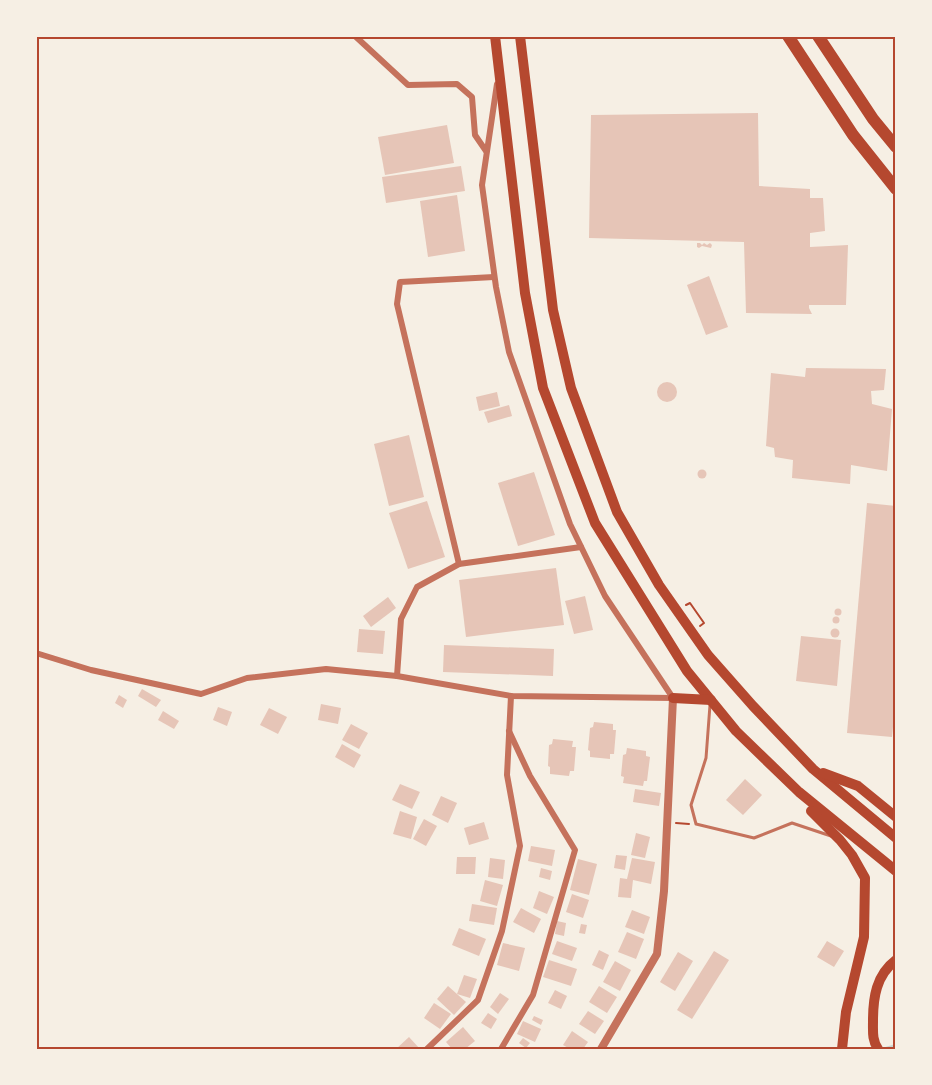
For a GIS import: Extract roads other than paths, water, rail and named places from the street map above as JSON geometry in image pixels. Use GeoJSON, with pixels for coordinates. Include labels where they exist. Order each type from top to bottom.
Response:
{"type":"FeatureCollection","features":[{"type":"Feature","properties":{"kind":"highway"},"geometry":{"type":"LineString","coordinates":[[495,36],[525,293],[543,388],[595,523],[687,671],[736,730],[799,792],[896,871]]}},
{"type":"Feature","properties":{"kind":"highway"},"geometry":{"type":"LineString","coordinates":[[520,36],[553,310],[571,388],[617,512],[659,585],[708,655],[813,769],[896,838]]}},
{"type":"Feature","properties":{"kind":"highway"},"geometry":{"type":"LineString","coordinates":[[788,36],[853,135],[896,189]]}},
{"type":"Feature","properties":{"kind":"highway"},"geometry":{"type":"LineString","coordinates":[[818,36],[873,119],[896,147]]}},
{"type":"Feature","properties":{"kind":"highway"},"geometry":{"type":"LineString","coordinates":[[673,698],[711,700]]}},
{"type":"Feature","properties":{"kind":"highway"},"geometry":{"type":"LineString","coordinates":[[813,769],[858,786],[896,817]]}},
{"type":"Feature","properties":{"kind":"highway"},"geometry":{"type":"LineString","coordinates":[[780,774],[804,805],[840,840],[865,878],[864,937],[846,1012],[842,1049]]}},
{"type":"Feature","properties":{"kind":"highway"},"geometry":{"type":"LineString","coordinates":[[878,1049],[873,1041],[873,998],[880,980],[896,960]]}},
{"type":"Feature","properties":{"kind":"street"},"geometry":{"type":"LineString","coordinates":[[355,36],[408,86],[457,84],[472,98],[475,135],[486,152]]}},
{"type":"Feature","properties":{"kind":"street"},"geometry":{"type":"LineString","coordinates":[[499,72],[482,184],[494,277],[509,352],[570,524],[605,596],[673,698],[664,891],[657,954],[601,1049]]}},
{"type":"Feature","properties":{"kind":"street"},"geometry":{"type":"LineString","coordinates":[[459,564],[397,303],[400,282],[494,277]]}},
{"type":"Feature","properties":{"kind":"street"},"geometry":{"type":"LineString","coordinates":[[397,676],[401,619],[417,587],[459,564],[581,547]]}},
{"type":"Feature","properties":{"kind":"street"},"geometry":{"type":"LineString","coordinates":[[36,653],[91,670],[201,694],[248,678],[326,669],[397,676],[511,696],[673,698]]}},
{"type":"Feature","properties":{"kind":"street"},"geometry":{"type":"LineString","coordinates":[[427,1049],[478,1000],[502,931],[520,846],[507,776],[511,696]]}},
{"type":"Feature","properties":{"kind":"street"},"geometry":{"type":"LineString","coordinates":[[501,1049],[533,995],[575,850],[530,776],[509,730]]}},
{"type":"Feature","properties":{"kind":"lane"},"geometry":{"type":"LineString","coordinates":[[711,700],[706,758],[691,805],[696,824],[754,838],[792,823],[840,840]]}},
{"type":"Feature","properties":{"kind":"waterway"},"geometry":{"type":"LineString","coordinates":[[886,1049],[896,1046]]}}]}
